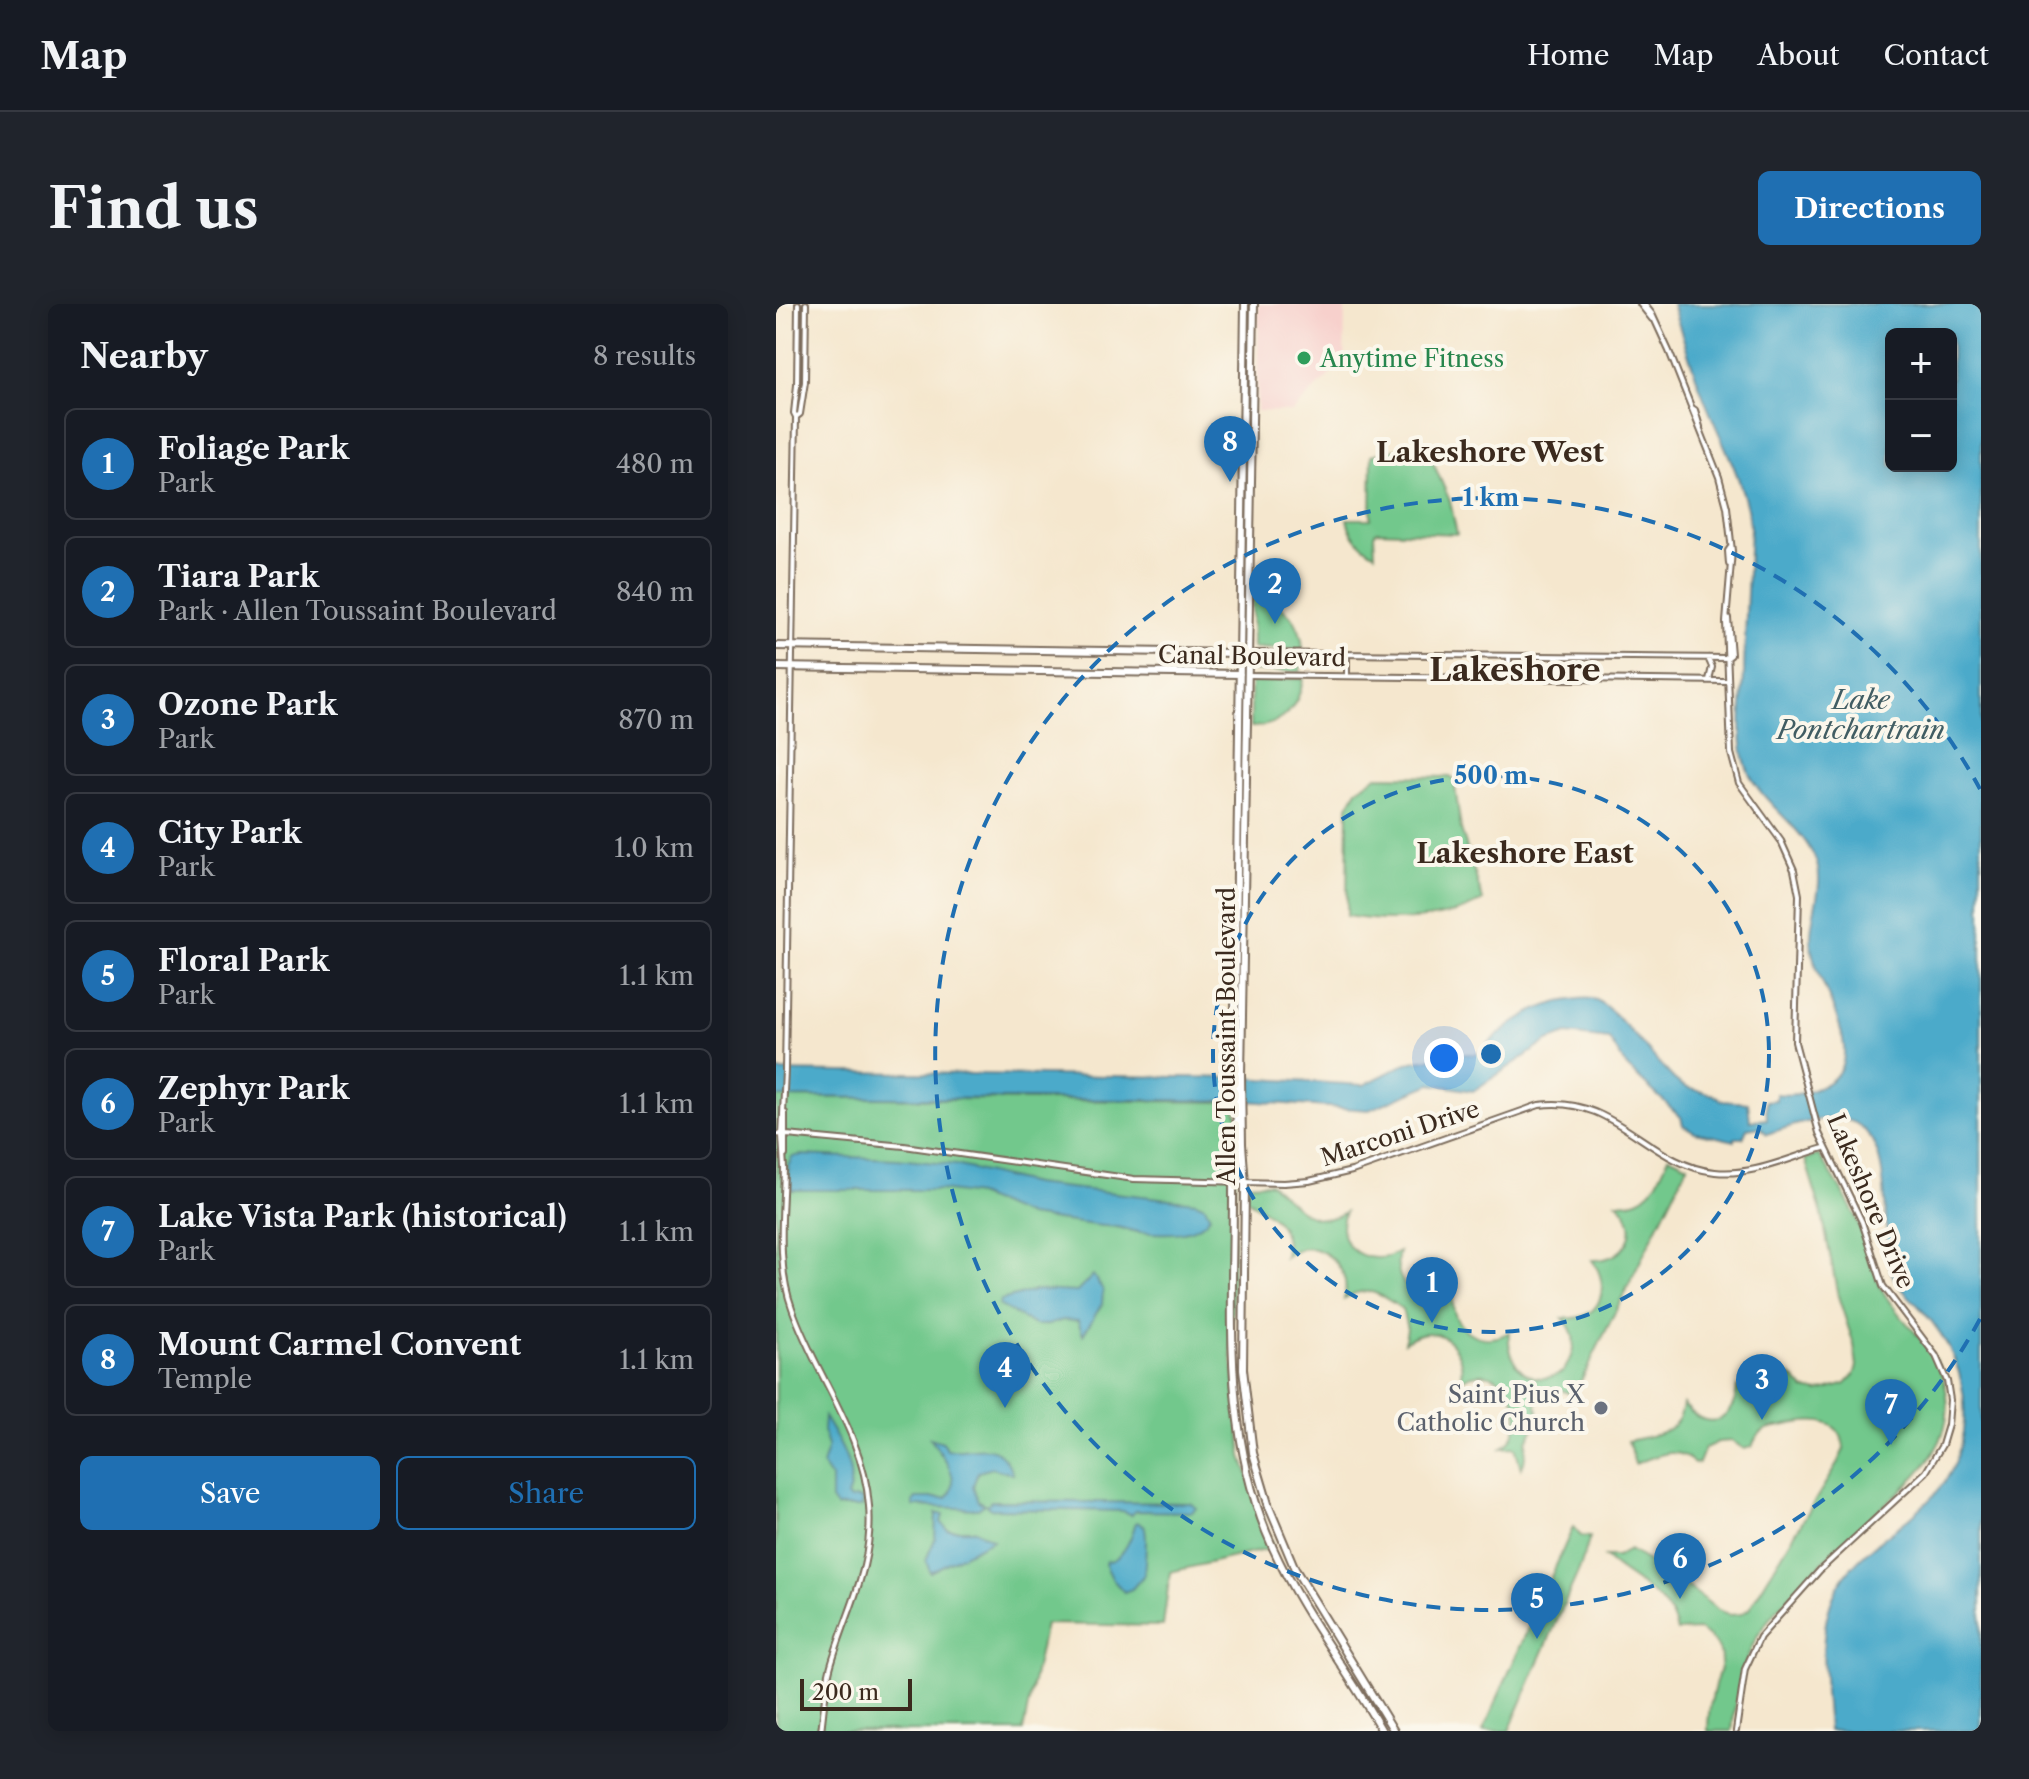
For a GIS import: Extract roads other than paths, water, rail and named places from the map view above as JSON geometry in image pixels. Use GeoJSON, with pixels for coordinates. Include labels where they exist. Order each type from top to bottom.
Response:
{"type":"FeatureCollection","features":[{"type":"Feature","properties":{"kind":"main road","name":"Allen Toussaint Boulevard"},"geometry":{"type":"LineString","coordinates":[[1245,304],[1246,559]]}},
{"type":"Feature","properties":{"kind":"main road","name":"Allen Toussaint Boulevard"},"geometry":{"type":"LineString","coordinates":[[1254,304],[1244,621],[1238,1051],[1245,1184],[1242,1342],[1245,1397],[1253,1453],[1284,1545],[1322,1615],[1394,1731]]}},
{"type":"Feature","properties":{"kind":"main road","name":"Canal Boulevard"},"geometry":{"type":"LineString","coordinates":[[776,646],[1244,653]]}},
{"type":"Feature","properties":{"kind":"main road","name":"Canal Boulevard"},"geometry":{"type":"LineString","coordinates":[[776,667],[1244,674]]}},
{"type":"Feature","properties":{"kind":"main road","name":"Allen Toussaint Boulevard"},"geometry":{"type":"LineString","coordinates":[[1239,1105],[1233,1183],[1231,1343],[1233,1394],[1242,1456],[1268,1537],[1312,1620],[1382,1731]]}},
{"type":"Feature","properties":{"kind":"main road"},"geometry":{"type":"LineString","coordinates":[[1233,1218],[1244,1217]]}},
{"type":"Feature","properties":{"kind":"main road"},"geometry":{"type":"LineString","coordinates":[[1231,1343],[1242,1342]]}},
{"type":"Feature","properties":{"kind":"main road"},"geometry":{"type":"LineString","coordinates":[[1242,1456],[1253,1453]]}},
{"type":"Feature","properties":{"kind":"main road"},"geometry":{"type":"LineString","coordinates":[[1312,1620],[1322,1615]]}},
{"type":"Feature","properties":{"kind":"main road"},"geometry":{"type":"LineString","coordinates":[[1348,1676],[1356,1669]]}},
{"type":"Feature","properties":{"kind":"street"},"geometry":{"type":"LineString","coordinates":[[798,304],[785,1101],[781,1134],[784,1168],[782,1247],[789,1299],[798,1325],[852,1434],[863,1468],[870,1508],[866,1563],[831,1662],[822,1731]]}},
{"type":"Feature","properties":{"kind":"street"},"geometry":{"type":"LineString","coordinates":[[796,417],[800,414],[804,393],[806,304]]}},
{"type":"Feature","properties":{"kind":"street","name":"Lakeshore Drive"},"geometry":{"type":"LineString","coordinates":[[1642,304],[1663,336],[1695,410],[1725,497],[1730,548],[1727,658],[1731,753],[1745,794],[1781,841],[1793,866],[1799,922],[1795,1042],[1816,1124],[1824,1148],[1862,1222],[1883,1286],[1893,1303],[1929,1343],[1942,1367],[1949,1392],[1949,1415],[1942,1445],[1926,1472],[1820,1570],[1760,1637],[1745,1669],[1736,1731]]}},
{"type":"Feature","properties":{"kind":"street","name":"Canal Boulevard"},"geometry":{"type":"LineString","coordinates":[[1244,653],[1727,658]]}},
{"type":"Feature","properties":{"kind":"street"},"geometry":{"type":"LineString","coordinates":[[1347,654],[1347,676]]}},
{"type":"Feature","properties":{"kind":"street"},"geometry":{"type":"LineString","coordinates":[[1509,656],[1509,678]]}},
{"type":"Feature","properties":{"kind":"street"},"geometry":{"type":"LineString","coordinates":[[1708,658],[1712,667],[1709,680]]}},
{"type":"Feature","properties":{"kind":"street","name":"Canal Boulevard"},"geometry":{"type":"LineString","coordinates":[[1244,674],[1728,681]]}},
{"type":"Feature","properties":{"kind":"street","name":"Marconi Drive"},"geometry":{"type":"LineString","coordinates":[[781,1134],[904,1146],[1134,1179],[1245,1184],[1309,1181],[1335,1176],[1552,1103],[1568,1103],[1593,1110],[1669,1156],[1707,1171],[1752,1171],[1824,1148]]}},
{"type":"Feature","properties":{"kind":"water","name":"Lake Pontchartrain"},"geometry":{"type":"Polygon","coordinates":[[[1672,304],[1981,304],[1981,1731],[1828,1731],[1823,1652],[1834,1594],[1857,1561],[1923,1506],[1944,1483],[1958,1454],[1964,1414],[1960,1376],[1954,1358],[1934,1325],[1893,1277],[1878,1154],[1871,1138],[1851,1121],[1815,1121],[1767,1134],[1760,1127],[1747,1129],[1743,1138],[1735,1138],[1735,1141],[1695,1132],[1683,1125],[1681,1117],[1627,1067],[1609,1039],[1567,1034],[1548,1041],[1473,1091],[1431,1084],[1369,1110],[1246,1101],[776,1097],[776,1071],[1245,1078],[1364,1085],[1407,1063],[1455,1054],[1477,1054],[1532,1012],[1557,1002],[1587,998],[1596,1000],[1612,1012],[1680,1084],[1712,1094],[1722,1101],[1748,1103],[1750,1121],[1767,1119],[1766,1101],[1776,1100],[1776,1094],[1794,1094],[1822,1086],[1837,1074],[1844,1059],[1838,1022],[1811,945],[1819,871],[1800,834],[1757,787],[1744,758],[1741,716],[1750,528],[1737,475],[1702,393],[1672,304]]]}},
{"type":"Feature","properties":{"kind":"water"},"geometry":{"type":"Polygon","coordinates":[[[801,1155],[956,1165],[1033,1184],[1196,1202],[1205,1206],[1210,1216],[1197,1228],[1188,1231],[1148,1233],[1028,1216],[977,1195],[940,1190],[791,1190],[788,1166],[792,1157],[801,1155]]]}},
{"type":"Feature","properties":{"kind":"water"},"geometry":{"type":"Polygon","coordinates":[[[1093,1275],[1103,1290],[1102,1304],[1083,1335],[1078,1321],[1035,1325],[999,1305],[1001,1300],[1037,1290],[1077,1292],[1093,1275]]]}},
{"type":"Feature","properties":{"kind":"water"},"geometry":{"type":"Polygon","coordinates":[[[824,1417],[848,1466],[850,1486],[847,1496],[849,1499],[863,1500],[862,1507],[836,1507],[831,1500],[831,1478],[822,1465],[828,1446],[823,1431],[824,1417]]]}},
{"type":"Feature","properties":{"kind":"water"},"geometry":{"type":"Polygon","coordinates":[[[930,1438],[943,1442],[947,1450],[993,1450],[1007,1462],[1013,1474],[992,1468],[978,1472],[973,1486],[978,1501],[985,1504],[978,1509],[914,1506],[916,1498],[947,1498],[952,1491],[949,1467],[930,1438]]]}},
{"type":"Feature","properties":{"kind":"water"},"geometry":{"type":"Polygon","coordinates":[[[991,1501],[1191,1503],[1196,1508],[1192,1512],[1136,1511],[1131,1515],[1123,1511],[991,1509],[987,1505],[991,1501]]]}},
{"type":"Feature","properties":{"kind":"water"},"geometry":{"type":"Polygon","coordinates":[[[936,1513],[943,1515],[941,1522],[948,1530],[975,1530],[993,1540],[930,1572],[926,1560],[935,1539],[936,1513]]]}},
{"type":"Feature","properties":{"kind":"water"},"geometry":{"type":"Polygon","coordinates":[[[1136,1522],[1144,1525],[1145,1529],[1144,1575],[1132,1589],[1124,1592],[1105,1564],[1122,1553],[1136,1522]]]}},
{"type":"Feature","properties":{"kind":"place","name":"Anytime Fitness"},"geometry":{"type":"Point","coordinates":[1304,358]}},
{"type":"Feature","properties":{"kind":"place","name":"Mount Carmel Convent"},"geometry":{"type":"Point","coordinates":[1230,482]}},
{"type":"Feature","properties":{"kind":"place","name":"Tiara Park"},"geometry":{"type":"Point","coordinates":[1275,624]}},
{"type":"Feature","properties":{"kind":"place","name":"Foliage Park"},"geometry":{"type":"Point","coordinates":[1432,1323]}},
{"type":"Feature","properties":{"kind":"place","name":"City Park"},"geometry":{"type":"Point","coordinates":[1005,1408]}},
{"type":"Feature","properties":{"kind":"place","name":"Saint Pius X Catholic Church"},"geometry":{"type":"Point","coordinates":[1601,1408]}},
{"type":"Feature","properties":{"kind":"place","name":"Ozone Park"},"geometry":{"type":"Point","coordinates":[1762,1420]}},
{"type":"Feature","properties":{"kind":"place","name":"Lake Vista Park (historical)"},"geometry":{"type":"Point","coordinates":[1891,1445]}},
{"type":"Feature","properties":{"kind":"place","name":"Zephyr Park"},"geometry":{"type":"Point","coordinates":[1680,1599]}},
{"type":"Feature","properties":{"kind":"place","name":"Floral Park"},"geometry":{"type":"Point","coordinates":[1537,1639]}},
{"type":"Feature","properties":{"kind":"district","name":"Lakeshore West"},"geometry":{"type":"Point","coordinates":[1490,452]}},
{"type":"Feature","properties":{"kind":"district","name":"Lakeshore"},"geometry":{"type":"Point","coordinates":[1515,669]}},
{"type":"Feature","properties":{"kind":"district","name":"Lakeshore East"},"geometry":{"type":"Point","coordinates":[1525,853]}}]}
